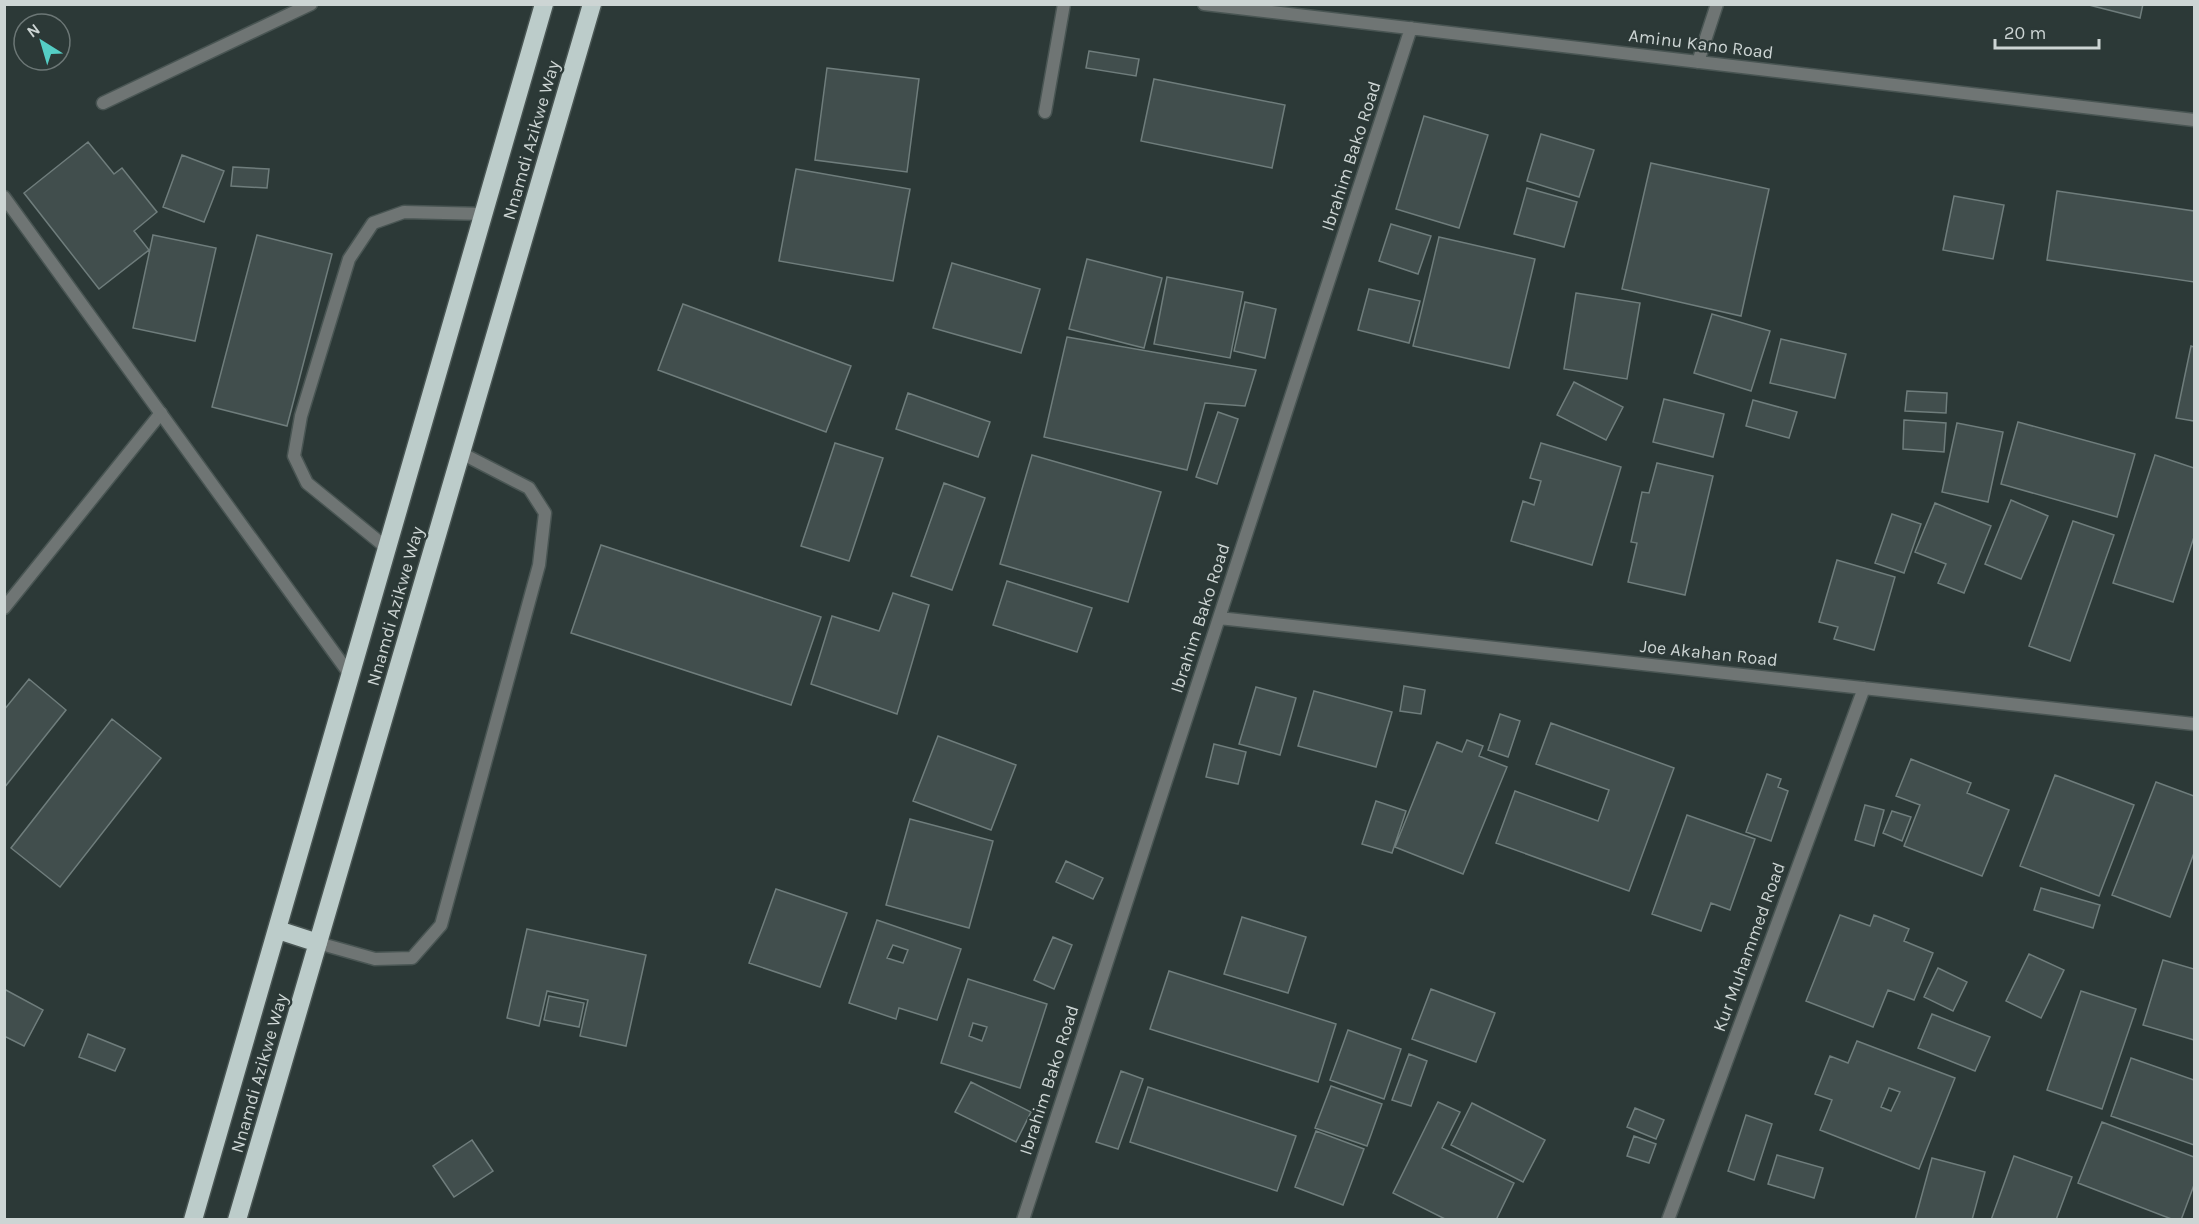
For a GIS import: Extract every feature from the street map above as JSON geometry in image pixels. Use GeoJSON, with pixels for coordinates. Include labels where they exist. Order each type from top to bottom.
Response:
{"type":"FeatureCollection","features":[{"type":"Feature","properties":{"kind":"highway","name":"Nnamdi Azikwe Way"},"geometry":{"type":"LineString","coordinates":[[194,1220],[544,4]]}},
{"type":"Feature","properties":{"kind":"highway","name":"Nnamdi Azikwe Way"},"geometry":{"type":"LineString","coordinates":[[237,1220],[592,4]]}},
{"type":"Feature","properties":{"kind":"highway"},"geometry":{"type":"LineString","coordinates":[[278,930],[318,943]]}},
{"type":"Feature","properties":{"kind":"street"},"geometry":{"type":"LineString","coordinates":[[103,104],[311,4]]}},
{"type":"Feature","properties":{"kind":"street"},"geometry":{"type":"LineString","coordinates":[[1045,112],[1064,4]]}},
{"type":"Feature","properties":{"kind":"street","name":"Aminu Kano Road"},"geometry":{"type":"LineString","coordinates":[[1204,4],[2194,120]]}},
{"type":"Feature","properties":{"kind":"street"},"geometry":{"type":"LineString","coordinates":[[1698,62],[1717,4]]}},
{"type":"Feature","properties":{"kind":"street","name":"Ibrahim Bako Road"},"geometry":{"type":"LineString","coordinates":[[1023,1220],[1412,28]]}},
{"type":"Feature","properties":{"kind":"street"},"geometry":{"type":"LineString","coordinates":[[4,197],[351,676]]}},
{"type":"Feature","properties":{"kind":"street"},"geometry":{"type":"LineString","coordinates":[[388,549],[307,483],[294,456],[301,416],[349,259],[373,223],[404,212],[484,214]]}},
{"type":"Feature","properties":{"kind":"street"},"geometry":{"type":"LineString","coordinates":[[4,608],[161,413]]}},
{"type":"Feature","properties":{"kind":"street"},"geometry":{"type":"LineString","coordinates":[[318,943],[375,959],[412,958],[441,925],[539,565],[545,513],[529,488],[461,453]]}},
{"type":"Feature","properties":{"kind":"street","name":"Joe Akahan Road"},"geometry":{"type":"LineString","coordinates":[[1219,618],[2194,724]]}},
{"type":"Feature","properties":{"kind":"street","name":"Kur Muhammed Road"},"geometry":{"type":"LineString","coordinates":[[1668,1220],[1864,688]]}},
{"type":"Feature","properties":{"kind":"building"},"geometry":{"type":"Polygon","coordinates":[[[2085,4],[2143,4],[2140,18],[2085,4]]]}},
{"type":"Feature","properties":{"kind":"building"},"geometry":{"type":"Polygon","coordinates":[[[1089,51],[1139,59],[1136,76],[1086,68],[1089,51]]]}},
{"type":"Feature","properties":{"kind":"building"},"geometry":{"type":"Polygon","coordinates":[[[827,68],[919,79],[907,172],[815,160],[827,68]]]}},
{"type":"Feature","properties":{"kind":"building"},"geometry":{"type":"Polygon","coordinates":[[[1154,79],[1285,105],[1272,168],[1141,141],[1154,79]]]}},
{"type":"Feature","properties":{"kind":"building"},"geometry":{"type":"Polygon","coordinates":[[[1424,116],[1488,135],[1459,228],[1396,209],[1424,116]]]}},
{"type":"Feature","properties":{"kind":"building"},"geometry":{"type":"Polygon","coordinates":[[[1541,134],[1594,150],[1579,197],[1527,181],[1541,134]]]}},
{"type":"Feature","properties":{"kind":"building"},"geometry":{"type":"Polygon","coordinates":[[[88,142],[114,174],[122,168],[157,212],[134,231],[149,250],[99,289],[24,193],[88,142]]]}},
{"type":"Feature","properties":{"kind":"building"},"geometry":{"type":"Polygon","coordinates":[[[182,155],[224,171],[204,222],[163,207],[182,155]]]}},
{"type":"Feature","properties":{"kind":"building"},"geometry":{"type":"Polygon","coordinates":[[[1651,163],[1769,189],[1741,316],[1622,289],[1651,163]]]}},
{"type":"Feature","properties":{"kind":"building"},"geometry":{"type":"Polygon","coordinates":[[[233,167],[269,169],[267,188],[231,186],[233,167]]]}},
{"type":"Feature","properties":{"kind":"building"},"geometry":{"type":"Polygon","coordinates":[[[796,169],[910,189],[893,281],[779,261],[796,169]]]}},
{"type":"Feature","properties":{"kind":"building"},"geometry":{"type":"Polygon","coordinates":[[[1527,188],[1577,202],[1564,247],[1514,234],[1527,188]]]}},
{"type":"Feature","properties":{"kind":"building"},"geometry":{"type":"Polygon","coordinates":[[[2057,191],[2194,211],[2194,282],[2047,260],[2057,191]]]}},
{"type":"Feature","properties":{"kind":"building"},"geometry":{"type":"Polygon","coordinates":[[[1954,196],[2004,205],[1993,259],[1943,250],[1954,196]]]}},
{"type":"Feature","properties":{"kind":"building"},"geometry":{"type":"Polygon","coordinates":[[[1391,224],[1431,236],[1418,274],[1379,261],[1391,224]]]}},
{"type":"Feature","properties":{"kind":"building"},"geometry":{"type":"Polygon","coordinates":[[[153,235],[216,248],[195,341],[133,328],[153,235]]]}},
{"type":"Feature","properties":{"kind":"building"},"geometry":{"type":"Polygon","coordinates":[[[257,235],[332,254],[287,426],[212,407],[257,235]]]}},
{"type":"Feature","properties":{"kind":"building"},"geometry":{"type":"Polygon","coordinates":[[[1439,237],[1535,259],[1509,368],[1413,346],[1439,237]]]}},
{"type":"Feature","properties":{"kind":"building"},"geometry":{"type":"Polygon","coordinates":[[[1087,259],[1162,278],[1144,348],[1069,329],[1087,259]]]}},
{"type":"Feature","properties":{"kind":"building"},"geometry":{"type":"Polygon","coordinates":[[[952,263],[1040,289],[1021,353],[933,328],[952,263]]]}},
{"type":"Feature","properties":{"kind":"building"},"geometry":{"type":"Polygon","coordinates":[[[1167,277],[1243,292],[1230,358],[1154,344],[1167,277]]]}},
{"type":"Feature","properties":{"kind":"building"},"geometry":{"type":"Polygon","coordinates":[[[1369,289],[1420,301],[1409,343],[1358,330],[1369,289]]]}},
{"type":"Feature","properties":{"kind":"building"},"geometry":{"type":"Polygon","coordinates":[[[1576,293],[1640,303],[1627,379],[1564,369],[1576,293]]]}},
{"type":"Feature","properties":{"kind":"building"},"geometry":{"type":"Polygon","coordinates":[[[1245,302],[1276,309],[1265,358],[1234,351],[1245,302]]]}},
{"type":"Feature","properties":{"kind":"building"},"geometry":{"type":"Polygon","coordinates":[[[683,304],[851,366],[826,432],[658,370],[683,304]]]}},
{"type":"Feature","properties":{"kind":"building"},"geometry":{"type":"Polygon","coordinates":[[[1712,314],[1770,331],[1751,391],[1694,373],[1712,314]]]}},
{"type":"Feature","properties":{"kind":"building"},"geometry":{"type":"Polygon","coordinates":[[[1067,337],[1256,370],[1245,406],[1205,403],[1187,470],[1044,437],[1067,337]]]}},
{"type":"Feature","properties":{"kind":"building"},"geometry":{"type":"Polygon","coordinates":[[[1781,339],[1846,354],[1835,398],[1770,383],[1781,339]]]}},
{"type":"Feature","properties":{"kind":"building"},"geometry":{"type":"Polygon","coordinates":[[[2191,346],[2194,347],[2194,421],[2176,418],[2191,346]]]}},
{"type":"Feature","properties":{"kind":"building"},"geometry":{"type":"Polygon","coordinates":[[[1574,382],[1623,407],[1606,440],[1557,415],[1574,382]]]}},
{"type":"Feature","properties":{"kind":"building"},"geometry":{"type":"Polygon","coordinates":[[[1907,391],[1947,393],[1946,413],[1905,411],[1907,391]]]}},
{"type":"Feature","properties":{"kind":"building"},"geometry":{"type":"Polygon","coordinates":[[[908,393],[990,422],[978,457],[896,429],[908,393]]]}},
{"type":"Feature","properties":{"kind":"building"},"geometry":{"type":"Polygon","coordinates":[[[1664,399],[1724,414],[1713,457],[1653,442],[1664,399]]]}},
{"type":"Feature","properties":{"kind":"building"},"geometry":{"type":"Polygon","coordinates":[[[1753,400],[1797,412],[1789,438],[1746,426],[1753,400]]]}},
{"type":"Feature","properties":{"kind":"building"},"geometry":{"type":"Polygon","coordinates":[[[1218,412],[1238,419],[1217,484],[1196,477],[1218,412]]]}},
{"type":"Feature","properties":{"kind":"building"},"geometry":{"type":"Polygon","coordinates":[[[1904,420],[1946,423],[1944,452],[1903,449],[1904,420]]]}},
{"type":"Feature","properties":{"kind":"building"},"geometry":{"type":"Polygon","coordinates":[[[2018,422],[2135,454],[2117,517],[2001,484],[2018,422]]]}},
{"type":"Feature","properties":{"kind":"building"},"geometry":{"type":"Polygon","coordinates":[[[1957,423],[2003,432],[1988,502],[1942,492],[1957,423]]]}},
{"type":"Feature","properties":{"kind":"building"},"geometry":{"type":"Polygon","coordinates":[[[835,443],[883,458],[849,561],[801,546],[835,443]]]}},
{"type":"Feature","properties":{"kind":"building"},"geometry":{"type":"Polygon","coordinates":[[[1541,443],[1621,467],[1592,565],[1511,541],[1523,501],[1534,505],[1541,481],[1530,478],[1541,443]]]}},
{"type":"Feature","properties":{"kind":"building"},"geometry":{"type":"Polygon","coordinates":[[[1032,455],[1161,492],[1128,602],[1000,564],[1032,455]]]}},
{"type":"Feature","properties":{"kind":"building"},"geometry":{"type":"Polygon","coordinates":[[[2155,455],[2194,468],[2194,537],[2173,602],[2113,583],[2155,455]]]}},
{"type":"Feature","properties":{"kind":"building"},"geometry":{"type":"Polygon","coordinates":[[[1657,463],[1713,476],[1685,595],[1628,582],[1637,543],[1631,542],[1642,492],[1649,493],[1657,463]]]}},
{"type":"Feature","properties":{"kind":"building"},"geometry":{"type":"Polygon","coordinates":[[[944,483],[985,498],[952,590],[911,576],[944,483]]]}},
{"type":"Feature","properties":{"kind":"building"},"geometry":{"type":"Polygon","coordinates":[[[2011,500],[2048,516],[2021,579],[1985,564],[2011,500]]]}},
{"type":"Feature","properties":{"kind":"building"},"geometry":{"type":"Polygon","coordinates":[[[1935,503],[1991,526],[1964,593],[1938,583],[1946,564],[1915,552],[1935,503]]]}},
{"type":"Feature","properties":{"kind":"building"},"geometry":{"type":"Polygon","coordinates":[[[1892,514],[1921,524],[1904,573],[1875,563],[1892,514]]]}},
{"type":"Feature","properties":{"kind":"building"},"geometry":{"type":"Polygon","coordinates":[[[2073,521],[2114,535],[2070,661],[2029,646],[2073,521]]]}},
{"type":"Feature","properties":{"kind":"building"},"geometry":{"type":"Polygon","coordinates":[[[601,545],[821,617],[791,705],[571,633],[601,545]]]}},
{"type":"Feature","properties":{"kind":"building"},"geometry":{"type":"Polygon","coordinates":[[[1837,560],[1895,577],[1874,650],[1834,639],[1838,627],[1819,622],[1837,560]]]}},
{"type":"Feature","properties":{"kind":"building"},"geometry":{"type":"Polygon","coordinates":[[[1007,581],[1092,608],[1077,652],[993,625],[1007,581]]]}},
{"type":"Feature","properties":{"kind":"building"},"geometry":{"type":"Polygon","coordinates":[[[893,593],[929,605],[897,714],[811,684],[832,616],[879,631],[893,593]]]}},
{"type":"Feature","properties":{"kind":"building"},"geometry":{"type":"Polygon","coordinates":[[[29,679],[66,710],[4,788],[4,710],[29,679]]]}},
{"type":"Feature","properties":{"kind":"building"},"geometry":{"type":"Polygon","coordinates":[[[1404,686],[1425,690],[1421,714],[1400,711],[1404,686]]]}},
{"type":"Feature","properties":{"kind":"building"},"geometry":{"type":"Polygon","coordinates":[[[1256,687],[1296,698],[1280,755],[1239,744],[1256,687]]]}},
{"type":"Feature","properties":{"kind":"building"},"geometry":{"type":"Polygon","coordinates":[[[1314,691],[1392,712],[1376,767],[1298,746],[1314,691]]]}},
{"type":"Feature","properties":{"kind":"building"},"geometry":{"type":"Polygon","coordinates":[[[1500,714],[1520,721],[1508,757],[1488,750],[1500,714]]]}},
{"type":"Feature","properties":{"kind":"building"},"geometry":{"type":"Polygon","coordinates":[[[112,719],[161,758],[60,887],[11,848],[112,719]]]}},
{"type":"Feature","properties":{"kind":"building"},"geometry":{"type":"Polygon","coordinates":[[[1551,723],[1674,768],[1629,891],[1496,843],[1515,791],[1598,821],[1609,790],[1536,764],[1551,723]]]}},
{"type":"Feature","properties":{"kind":"building"},"geometry":{"type":"Polygon","coordinates":[[[938,736],[1016,765],[991,830],[913,801],[938,736]]]}},
{"type":"Feature","properties":{"kind":"building"},"geometry":{"type":"Polygon","coordinates":[[[1467,740],[1483,746],[1479,756],[1507,767],[1463,874],[1395,847],[1437,742],[1462,752],[1467,740]]]}},
{"type":"Feature","properties":{"kind":"building"},"geometry":{"type":"Polygon","coordinates":[[[1214,744],[1246,752],[1238,784],[1206,777],[1214,744]]]}},
{"type":"Feature","properties":{"kind":"building"},"geometry":{"type":"Polygon","coordinates":[[[1911,759],[1971,783],[1967,793],[2009,810],[1982,876],[1904,846],[1920,805],[1896,796],[1911,759]]]}},
{"type":"Feature","properties":{"kind":"building"},"geometry":{"type":"Polygon","coordinates":[[[1767,774],[1781,779],[1778,787],[1788,791],[1771,841],[1746,832],[1767,774]]]}},
{"type":"Feature","properties":{"kind":"building"},"geometry":{"type":"Polygon","coordinates":[[[2055,775],[2134,805],[2099,896],[2020,866],[2055,775]]]}},
{"type":"Feature","properties":{"kind":"building"},"geometry":{"type":"Polygon","coordinates":[[[2156,782],[2194,796],[2194,853],[2170,917],[2112,895],[2156,782]]]}},
{"type":"Feature","properties":{"kind":"building"},"geometry":{"type":"Polygon","coordinates":[[[1376,801],[1406,811],[1392,853],[1362,844],[1376,801]]]}},
{"type":"Feature","properties":{"kind":"building"},"geometry":{"type":"Polygon","coordinates":[[[1865,805],[1884,810],[1874,846],[1855,840],[1865,805]]]}},
{"type":"Feature","properties":{"kind":"building"},"geometry":{"type":"Polygon","coordinates":[[[1892,811],[1911,817],[1902,841],[1883,833],[1892,811]]]}},
{"type":"Feature","properties":{"kind":"building"},"geometry":{"type":"Polygon","coordinates":[[[1687,815],[1755,839],[1730,910],[1711,903],[1701,931],[1652,914],[1687,815]]]}},
{"type":"Feature","properties":{"kind":"building"},"geometry":{"type":"Polygon","coordinates":[[[910,819],[993,841],[969,928],[886,905],[910,819]]]}},
{"type":"Feature","properties":{"kind":"building"},"geometry":{"type":"Polygon","coordinates":[[[1066,861],[1103,878],[1093,899],[1056,882],[1066,861]]]}},
{"type":"Feature","properties":{"kind":"building"},"geometry":{"type":"Polygon","coordinates":[[[2041,888],[2100,905],[2093,928],[2034,910],[2041,888]]]}},
{"type":"Feature","properties":{"kind":"building"},"geometry":{"type":"Polygon","coordinates":[[[776,889],[847,913],[820,987],[749,963],[776,889]]]}},
{"type":"Feature","properties":{"kind":"building"},"geometry":{"type":"Polygon","coordinates":[[[1840,915],[1870,926],[1874,915],[1909,929],[1904,941],[1933,953],[1914,1000],[1888,990],[1873,1027],[1806,1001],[1840,915]]]}},
{"type":"Feature","properties":{"kind":"building"},"geometry":{"type":"Polygon","coordinates":[[[1242,917],[1306,937],[1288,993],[1224,974],[1242,917]]]}},
{"type":"Feature","properties":{"kind":"building"},"geometry":{"type":"Polygon","coordinates":[[[877,920],[961,949],[937,1020],[899,1008],[896,1019],[849,1003],[877,920]],[[893,945],[887,958],[903,963],[908,950],[893,945]]]}},
{"type":"Feature","properties":{"kind":"building"},"geometry":{"type":"Polygon","coordinates":[[[527,929],[646,955],[626,1046],[580,1036],[588,1000],[547,991],[539,1026],[507,1018],[527,929]]]}},
{"type":"Feature","properties":{"kind":"building"},"geometry":{"type":"Polygon","coordinates":[[[1053,937],[1072,945],[1054,989],[1034,980],[1053,937]]]}},
{"type":"Feature","properties":{"kind":"building"},"geometry":{"type":"Polygon","coordinates":[[[2029,954],[2064,970],[2041,1018],[2006,1001],[2029,954]]]}},
{"type":"Feature","properties":{"kind":"building"},"geometry":{"type":"Polygon","coordinates":[[[2163,960],[2194,969],[2194,1040],[2143,1025],[2163,960]]]}},
{"type":"Feature","properties":{"kind":"building"},"geometry":{"type":"Polygon","coordinates":[[[1938,968],[1967,982],[1953,1011],[1924,997],[1938,968]]]}},
{"type":"Feature","properties":{"kind":"building"},"geometry":{"type":"Polygon","coordinates":[[[1169,971],[1336,1024],[1318,1082],[1150,1029],[1169,971]]]}},
{"type":"Feature","properties":{"kind":"building"},"geometry":{"type":"Polygon","coordinates":[[[968,979],[1047,1004],[1020,1088],[941,1063],[968,979]],[[973,1023],[969,1036],[982,1041],[987,1027],[973,1023]]]}},
{"type":"Feature","properties":{"kind":"building"},"geometry":{"type":"Polygon","coordinates":[[[4,989],[43,1010],[24,1046],[4,1036],[4,989]]]}},
{"type":"Feature","properties":{"kind":"building"},"geometry":{"type":"Polygon","coordinates":[[[1431,989],[1495,1013],[1476,1062],[1412,1039],[1431,989]]]}},
{"type":"Feature","properties":{"kind":"building"},"geometry":{"type":"Polygon","coordinates":[[[2081,991],[2136,1009],[2102,1109],[2047,1090],[2081,991]]]}},
{"type":"Feature","properties":{"kind":"building"},"geometry":{"type":"Polygon","coordinates":[[[549,996],[584,1003],[579,1027],[544,1020],[549,996]]]}},
{"type":"Feature","properties":{"kind":"building"},"geometry":{"type":"Polygon","coordinates":[[[1932,1014],[1990,1037],[1975,1071],[1918,1048],[1932,1014]]]}},
{"type":"Feature","properties":{"kind":"building"},"geometry":{"type":"Polygon","coordinates":[[[1348,1030],[1401,1049],[1384,1099],[1330,1080],[1348,1030]]]}},
{"type":"Feature","properties":{"kind":"building"},"geometry":{"type":"Polygon","coordinates":[[[88,1034],[125,1049],[115,1071],[79,1057],[88,1034]]]}},
{"type":"Feature","properties":{"kind":"building"},"geometry":{"type":"Polygon","coordinates":[[[1857,1041],[1955,1078],[1919,1169],[1820,1130],[1832,1100],[1815,1094],[1830,1056],[1848,1063],[1857,1041]],[[1889,1088],[1881,1107],[1891,1111],[1900,1092],[1889,1088]]]}},
{"type":"Feature","properties":{"kind":"building"},"geometry":{"type":"Polygon","coordinates":[[[1409,1054],[1427,1061],[1411,1106],[1392,1100],[1409,1054]]]}},
{"type":"Feature","properties":{"kind":"building"},"geometry":{"type":"Polygon","coordinates":[[[2131,1058],[2194,1080],[2194,1145],[2111,1116],[2131,1058]]]}},
{"type":"Feature","properties":{"kind":"building"},"geometry":{"type":"Polygon","coordinates":[[[1121,1071],[1143,1079],[1118,1149],[1096,1142],[1121,1071]]]}},
{"type":"Feature","properties":{"kind":"building"},"geometry":{"type":"Polygon","coordinates":[[[971,1082],[1031,1112],[1016,1142],[955,1112],[971,1082]]]}},
{"type":"Feature","properties":{"kind":"building"},"geometry":{"type":"Polygon","coordinates":[[[1331,1086],[1382,1104],[1367,1146],[1315,1128],[1331,1086]]]}},
{"type":"Feature","properties":{"kind":"building"},"geometry":{"type":"Polygon","coordinates":[[[1148,1087],[1296,1136],[1277,1191],[1130,1142],[1148,1087]]]}},
{"type":"Feature","properties":{"kind":"building"},"geometry":{"type":"Polygon","coordinates":[[[1438,1102],[1460,1112],[1442,1148],[1514,1183],[1496,1220],[1447,1220],[1393,1193],[1438,1102]]]}},
{"type":"Feature","properties":{"kind":"building"},"geometry":{"type":"Polygon","coordinates":[[[1472,1103],[1545,1140],[1523,1182],[1451,1145],[1472,1103]]]}},
{"type":"Feature","properties":{"kind":"building"},"geometry":{"type":"Polygon","coordinates":[[[1635,1108],[1664,1120],[1656,1139],[1627,1127],[1635,1108]]]}},
{"type":"Feature","properties":{"kind":"building"},"geometry":{"type":"Polygon","coordinates":[[[1746,1115],[1772,1124],[1754,1180],[1728,1171],[1746,1115]]]}},
{"type":"Feature","properties":{"kind":"building"},"geometry":{"type":"Polygon","coordinates":[[[2102,1122],[2194,1157],[2194,1185],[2181,1220],[2174,1220],[2078,1183],[2102,1122]]]}},
{"type":"Feature","properties":{"kind":"building"},"geometry":{"type":"Polygon","coordinates":[[[1316,1131],[1364,1149],[1343,1205],[1295,1187],[1316,1131]]]}},
{"type":"Feature","properties":{"kind":"building"},"geometry":{"type":"Polygon","coordinates":[[[1634,1136],[1656,1144],[1649,1163],[1627,1156],[1634,1136]]]}},
{"type":"Feature","properties":{"kind":"building"},"geometry":{"type":"Polygon","coordinates":[[[472,1140],[493,1171],[454,1197],[433,1166],[472,1140]]]}},
{"type":"Feature","properties":{"kind":"building"},"geometry":{"type":"Polygon","coordinates":[[[1777,1155],[1823,1168],[1814,1198],[1768,1184],[1777,1155]]]}},
{"type":"Feature","properties":{"kind":"building"},"geometry":{"type":"Polygon","coordinates":[[[2014,1156],[2072,1177],[2056,1220],[1991,1220],[2014,1156]]]}},
{"type":"Feature","properties":{"kind":"building"},"geometry":{"type":"Polygon","coordinates":[[[1932,1158],[1985,1172],[1972,1220],[1915,1220],[1932,1158]]]}}]}
